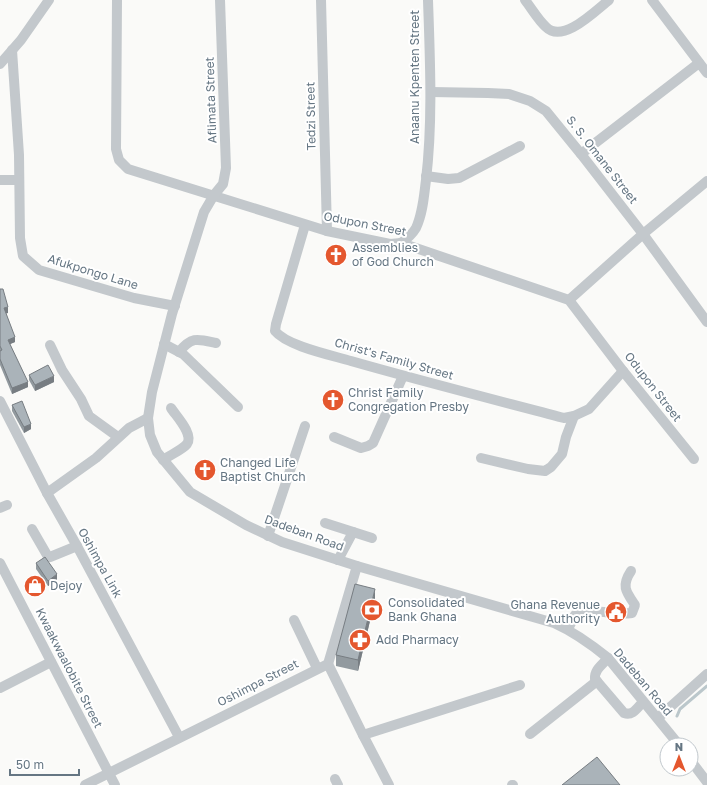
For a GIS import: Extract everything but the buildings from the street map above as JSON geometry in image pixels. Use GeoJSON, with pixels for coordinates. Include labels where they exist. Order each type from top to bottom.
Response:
{"type":"FeatureCollection","features":[{"type":"Feature","properties":{"kind":"street"},"geometry":{"type":"LineString","coordinates":[[0,64],[49,0]]}},
{"type":"Feature","properties":{"kind":"street","name":"Odupon Street"},"geometry":{"type":"LineString","coordinates":[[117,0],[116,148],[120,160],[128,168],[305,225],[390,244],[402,243],[569,300],[623,371],[694,459]]}},
{"type":"Feature","properties":{"kind":"street","name":"Aflimata Street"},"geometry":{"type":"LineString","coordinates":[[214,195],[223,184],[226,168],[220,0]]}},
{"type":"Feature","properties":{"kind":"street","name":"Tedzi Street"},"geometry":{"type":"LineString","coordinates":[[321,0],[327,231]]}},
{"type":"Feature","properties":{"kind":"street","name":"Anaanu Kpenten Street"},"geometry":{"type":"LineString","coordinates":[[402,243],[415,230],[418,222],[423,201],[426,176],[431,92],[428,0]]}},
{"type":"Feature","properties":{"kind":"street"},"geometry":{"type":"LineString","coordinates":[[525,0],[547,28],[559,33],[574,28],[609,0]]}},
{"type":"Feature","properties":{"kind":"street"},"geometry":{"type":"LineString","coordinates":[[652,0],[707,73]]}},
{"type":"Feature","properties":{"kind":"street","name":"Afukpongo Lane"},"geometry":{"type":"LineString","coordinates":[[12,50],[19,155],[20,238],[23,256],[40,270],[134,298],[175,306]]}},
{"type":"Feature","properties":{"kind":"street"},"geometry":{"type":"LineString","coordinates":[[581,154],[699,63]]}},
{"type":"Feature","properties":{"kind":"street","name":"S. S. Omane Street"},"geometry":{"type":"LineString","coordinates":[[431,92],[509,94],[530,101],[546,111],[581,154],[705,316]]}},
{"type":"Feature","properties":{"kind":"street"},"geometry":{"type":"LineString","coordinates":[[426,176],[448,179],[459,178],[520,146]]}},
{"type":"Feature","properties":{"kind":"street"},"geometry":{"type":"LineString","coordinates":[[0,180],[19,180]]}},
{"type":"Feature","properties":{"kind":"street"},"geometry":{"type":"LineString","coordinates":[[569,300],[643,234],[707,181]]}},
{"type":"Feature","properties":{"kind":"street","name":"Dadeban Road"},"geometry":{"type":"LineString","coordinates":[[214,195],[204,212],[175,306],[152,392],[148,418],[150,435],[157,452],[190,492],[246,526],[282,542],[357,566],[554,623],[568,629],[608,658],[673,737]]}},
{"type":"Feature","properties":{"kind":"street","name":"Christ's Family Street"},"geometry":{"type":"LineString","coordinates":[[305,225],[276,324],[275,331],[279,336],[303,346],[403,376],[564,418],[574,416]]}},
{"type":"Feature","properties":{"kind":"street"},"geometry":{"type":"LineString","coordinates":[[179,352],[187,343],[193,340],[200,339],[216,344]]}},
{"type":"Feature","properties":{"kind":"street"},"geometry":{"type":"LineString","coordinates":[[164,344],[183,354],[238,407]]}},
{"type":"Feature","properties":{"kind":"street"},"geometry":{"type":"LineString","coordinates":[[50,345],[62,370],[89,416],[118,437]]}},
{"type":"Feature","properties":{"kind":"street"},"geometry":{"type":"LineString","coordinates":[[481,458],[528,469],[545,470],[550,467],[562,454],[566,436],[574,416],[589,409],[623,371]]}},
{"type":"Feature","properties":{"kind":"street"},"geometry":{"type":"LineString","coordinates":[[334,437],[361,448],[368,446],[373,442],[403,376]]}},
{"type":"Feature","properties":{"kind":"street","name":"Oshimpa Link"},"geometry":{"type":"LineString","coordinates":[[0,401],[46,494],[77,546],[179,737]]}},
{"type":"Feature","properties":{"kind":"street"},"geometry":{"type":"LineString","coordinates":[[163,460],[186,445],[189,440],[188,432],[171,408]]}},
{"type":"Feature","properties":{"kind":"street"},"geometry":{"type":"LineString","coordinates":[[46,494],[96,458],[129,428],[148,418]]}},
{"type":"Feature","properties":{"kind":"street"},"geometry":{"type":"LineString","coordinates":[[268,536],[305,426]]}},
{"type":"Feature","properties":{"kind":"street"},"geometry":{"type":"LineString","coordinates":[[325,524],[372,538]]}},
{"type":"Feature","properties":{"kind":"street"},"geometry":{"type":"LineString","coordinates":[[32,529],[50,557],[77,546]]}},
{"type":"Feature","properties":{"kind":"street"},"geometry":{"type":"LineString","coordinates":[[338,560],[353,532]]}},
{"type":"Feature","properties":{"kind":"street","name":"Kwaakwaalobite Street"},"geometry":{"type":"LineString","coordinates":[[0,563],[4,579],[51,662],[115,785]]}},
{"type":"Feature","properties":{"kind":"street"},"geometry":{"type":"LineString","coordinates":[[357,566],[328,664],[363,735],[390,785]]}},
{"type":"Feature","properties":{"kind":"street"},"geometry":{"type":"LineString","coordinates":[[568,629],[575,614],[583,612],[606,611],[625,614],[632,612],[635,605],[626,591],[627,578],[631,571]]}},
{"type":"Feature","properties":{"kind":"street"},"geometry":{"type":"LineString","coordinates":[[294,620],[317,668]]}},
{"type":"Feature","properties":{"kind":"street"},"geometry":{"type":"LineString","coordinates":[[608,658],[597,670],[595,675],[597,681],[624,713],[633,713],[643,702]]}},
{"type":"Feature","properties":{"kind":"street"},"geometry":{"type":"LineString","coordinates":[[0,688],[51,662]]}},
{"type":"Feature","properties":{"kind":"street","name":"Oshimpa Street"},"geometry":{"type":"LineString","coordinates":[[84,785],[317,668],[328,664]]}},
{"type":"Feature","properties":{"kind":"street"},"geometry":{"type":"LineString","coordinates":[[658,718],[707,674]]}},
{"type":"Feature","properties":{"kind":"street"},"geometry":{"type":"LineString","coordinates":[[530,734],[597,681]]}},
{"type":"Feature","properties":{"kind":"street"},"geometry":{"type":"LineString","coordinates":[[363,735],[520,685]]}},
{"type":"Feature","properties":{"kind":"street"},"geometry":{"type":"LineString","coordinates":[[699,772],[707,782]]}},
{"type":"Feature","properties":{"kind":"waterway"},"geometry":{"type":"LineString","coordinates":[[677,716],[680,709],[707,686]]}},
{"type":"Feature","properties":{"kind":"place","name":"Assemblies of God Church"},"geometry":{"type":"Point","coordinates":[336,255]}},
{"type":"Feature","properties":{"kind":"place","name":"Christ Family Congregation Presby"},"geometry":{"type":"Point","coordinates":[333,400]}},
{"type":"Feature","properties":{"kind":"place","name":"Changed Life Baptist Church"},"geometry":{"type":"Point","coordinates":[205,470]}},
{"type":"Feature","properties":{"kind":"place","name":"Dejoy"},"geometry":{"type":"Point","coordinates":[35,586]}},
{"type":"Feature","properties":{"kind":"place","name":"Consolidated Bank Ghana"},"geometry":{"type":"Point","coordinates":[372,610]}},
{"type":"Feature","properties":{"kind":"place","name":"Ghana Revenue Authority"},"geometry":{"type":"Point","coordinates":[616,612]}},
{"type":"Feature","properties":{"kind":"place","name":"Add Pharmacy"},"geometry":{"type":"Point","coordinates":[360,640]}}]}
